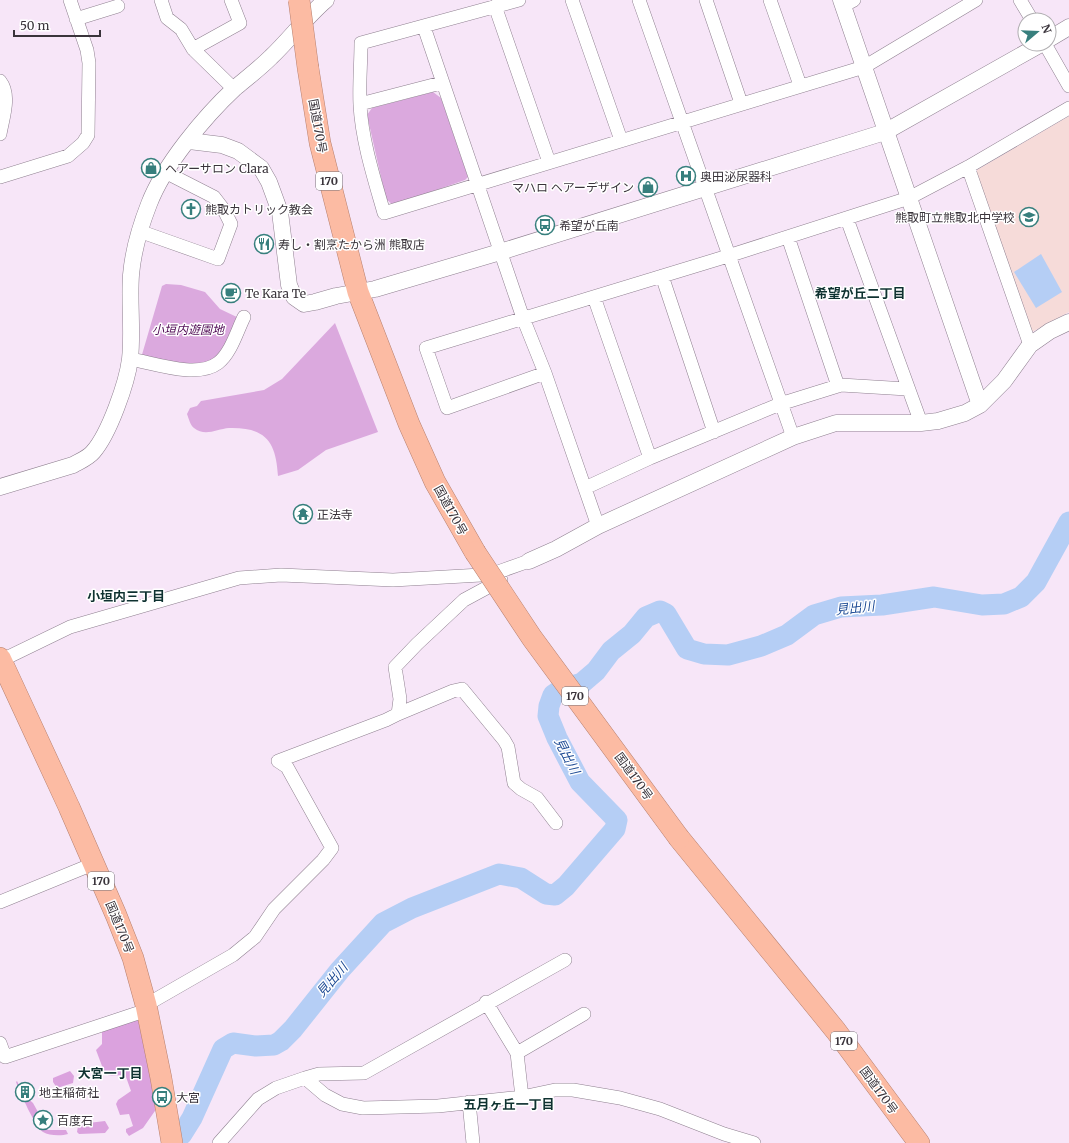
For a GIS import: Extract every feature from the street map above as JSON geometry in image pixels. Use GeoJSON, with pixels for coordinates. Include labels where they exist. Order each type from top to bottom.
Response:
{"type":"FeatureCollection","features":[{"type":"Feature","properties":{"kind":"highway","name":"国道170号"},"geometry":{"type":"LineString","coordinates":[[299,0],[308,68],[322,150],[358,292],[409,424],[435,482],[475,552],[532,638],[679,838],[836,1031],[919,1143]]}},
{"type":"Feature","properties":{"kind":"highway","name":"国道170号"},"geometry":{"type":"LineString","coordinates":[[0,660],[69,807],[124,935],[147,1007],[160,1071],[172,1143]]}},
{"type":"Feature","properties":{"kind":"highway","name":"国道170号"},"geometry":{"type":"LineString","coordinates":[[764,943],[907,1143]]}},
{"type":"Feature","properties":{"kind":"street"},"geometry":{"type":"LineString","coordinates":[[0,177],[68,156],[83,143],[88,135],[89,63],[87,50],[70,0]]}},
{"type":"Feature","properties":{"kind":"street"},"geometry":{"type":"LineString","coordinates":[[161,0],[167,18],[181,29],[193,49],[234,89]]}},
{"type":"Feature","properties":{"kind":"street"},"geometry":{"type":"LineString","coordinates":[[193,49],[240,23],[231,0]]}},
{"type":"Feature","properties":{"kind":"street"},"geometry":{"type":"LineString","coordinates":[[519,0],[361,43],[360,104],[370,162],[384,213],[864,66],[976,0]]}},
{"type":"Feature","properties":{"kind":"street"},"geometry":{"type":"LineString","coordinates":[[572,0],[621,140]]}},
{"type":"Feature","properties":{"kind":"street"},"geometry":{"type":"LineString","coordinates":[[639,0],[780,404],[793,437]]}},
{"type":"Feature","properties":{"kind":"street"},"geometry":{"type":"LineString","coordinates":[[706,0],[741,103]]}},
{"type":"Feature","properties":{"kind":"street"},"geometry":{"type":"LineString","coordinates":[[770,0],[800,85]]}},
{"type":"Feature","properties":{"kind":"street"},"geometry":{"type":"LineString","coordinates":[[1020,0],[1027,12]]}},
{"type":"Feature","properties":{"kind":"street"},"geometry":{"type":"LineString","coordinates":[[0,487],[73,465],[93,452],[103,437],[121,393],[130,359],[131,274],[135,246],[149,204],[165,172],[188,141],[234,89],[272,57],[322,2]]}},
{"type":"Feature","properties":{"kind":"street"},"geometry":{"type":"LineString","coordinates":[[846,2],[864,66],[980,405]]}},
{"type":"Feature","properties":{"kind":"street"},"geometry":{"type":"LineString","coordinates":[[76,19],[118,6]]}},
{"type":"Feature","properties":{"kind":"street"},"geometry":{"type":"LineString","coordinates":[[495,6],[549,162]]}},
{"type":"Feature","properties":{"kind":"street"},"geometry":{"type":"LineString","coordinates":[[424,27],[523,318],[545,373],[598,526]]}},
{"type":"Feature","properties":{"kind":"street"},"geometry":{"type":"LineString","coordinates":[[1057,34],[1069,27]]}},
{"type":"Feature","properties":{"kind":"street"},"geometry":{"type":"LineString","coordinates":[[188,141],[222,145],[238,151],[261,168],[269,182],[280,212],[289,285],[294,297],[304,304],[375,289],[500,252],[886,132],[1027,52]]}},
{"type":"Feature","properties":{"kind":"street"},"geometry":{"type":"LineString","coordinates":[[1050,52],[1069,86]]}},
{"type":"Feature","properties":{"kind":"street"},"geometry":{"type":"LineString","coordinates":[[0,81],[4,87],[6,97],[0,134]]}},
{"type":"Feature","properties":{"kind":"street"},"geometry":{"type":"LineString","coordinates":[[360,104],[442,83]]}},
{"type":"Feature","properties":{"kind":"street"},"geometry":{"type":"LineString","coordinates":[[545,373],[447,408],[426,348],[728,256],[909,198],[968,167],[1069,108]]}},
{"type":"Feature","properties":{"kind":"street"},"geometry":{"type":"LineString","coordinates":[[968,167],[1030,346]]}},
{"type":"Feature","properties":{"kind":"street"},"geometry":{"type":"LineString","coordinates":[[140,231],[218,259],[231,224],[224,210],[214,197],[165,172]]}},
{"type":"Feature","properties":{"kind":"street"},"geometry":{"type":"LineString","coordinates":[[847,218],[907,388],[921,423]]}},
{"type":"Feature","properties":{"kind":"street"},"geometry":{"type":"LineString","coordinates":[[788,237],[838,386]]}},
{"type":"Feature","properties":{"kind":"street"},"geometry":{"type":"LineString","coordinates":[[662,276],[714,432]]}},
{"type":"Feature","properties":{"kind":"street"},"geometry":{"type":"LineString","coordinates":[[594,297],[650,458]]}},
{"type":"Feature","properties":{"kind":"street"},"geometry":{"type":"LineString","coordinates":[[130,359],[182,369],[196,370],[209,367],[218,363],[229,348],[244,317]]}},
{"type":"Feature","properties":{"kind":"street"},"geometry":{"type":"LineString","coordinates":[[0,660],[70,627],[239,578],[281,575],[393,580],[481,575],[498,572],[529,561],[556,549],[598,526],[793,437],[836,424],[921,423],[965,413],[980,405],[1004,381],[1030,346],[1050,331],[1069,322]]}},
{"type":"Feature","properties":{"kind":"street"},"geometry":{"type":"LineString","coordinates":[[585,488],[650,458],[780,404],[838,386],[907,388]]}},
{"type":"Feature","properties":{"kind":"street"},"geometry":{"type":"LineString","coordinates":[[398,714],[400,699],[395,667],[464,600],[505,579],[514,566]]}},
{"type":"Feature","properties":{"kind":"street"},"geometry":{"type":"LineString","coordinates":[[0,1044],[5,1057],[147,1007],[233,955],[255,937],[274,909],[323,860],[332,848],[287,767],[278,761],[366,728],[453,691],[462,689],[504,740],[508,747],[514,783],[521,789],[537,798],[549,811],[556,823]]}},
{"type":"Feature","properties":{"kind":"street"},"geometry":{"type":"LineString","coordinates":[[0,902],[93,864]]}},
{"type":"Feature","properties":{"kind":"street"},"geometry":{"type":"LineString","coordinates":[[219,1143],[258,1099],[276,1088],[319,1074],[364,1072],[486,1002],[565,960]]}},
{"type":"Feature","properties":{"kind":"street"},"geometry":{"type":"LineString","coordinates":[[486,1002],[517,1054],[522,1097]]}},
{"type":"Feature","properties":{"kind":"street"},"geometry":{"type":"LineString","coordinates":[[517,1054],[584,1014]]}},
{"type":"Feature","properties":{"kind":"street"},"geometry":{"type":"LineString","coordinates":[[305,1078],[325,1095],[342,1104],[363,1108],[401,1108],[522,1097],[555,1090],[572,1090],[620,1098],[660,1109],[724,1134],[754,1143]]}},
{"type":"Feature","properties":{"kind":"street"},"geometry":{"type":"LineString","coordinates":[[469,1102],[473,1143]]}},
{"type":"Feature","properties":{"kind":"shaded area","name":"熊取町立熊取北中学校"},"geometry":{"type":"Polygon","coordinates":[[[1069,116],[1069,312],[1032,332],[976,178],[977,170],[1069,116]]]}},
{"type":"Feature","properties":{"kind":"shaded area"},"geometry":{"type":"Polygon","coordinates":[[[138,1019],[142,1021],[157,1108],[143,1128],[129,1136],[126,1129],[133,1126],[129,1114],[120,1115],[116,1104],[118,1100],[131,1091],[126,1077],[121,1075],[110,1076],[105,1074],[96,1050],[102,1044],[102,1031],[138,1019]]]}},
{"type":"Feature","properties":{"kind":"shaded area"},"geometry":{"type":"Polygon","coordinates":[[[70,1071],[74,1076],[73,1083],[57,1088],[53,1082],[53,1078],[70,1071]]]}},
{"type":"Feature","properties":{"kind":"shaded area"},"geometry":{"type":"Polygon","coordinates":[[[17,1081],[24,1095],[33,1103],[48,1130],[66,1130],[68,1134],[52,1135],[43,1132],[40,1129],[24,1101],[16,1082],[17,1081]]]}},
{"type":"Feature","properties":{"kind":"shaded area"},"geometry":{"type":"Polygon","coordinates":[[[105,1121],[109,1128],[105,1133],[79,1134],[77,1132],[80,1124],[105,1121]]]}},
{"type":"Feature","properties":{"kind":"green space"},"geometry":{"type":"Polygon","coordinates":[[[433,92],[441,98],[468,177],[465,180],[393,205],[386,199],[367,115],[372,108],[433,92]]]}},
{"type":"Feature","properties":{"kind":"green space","name":"小垣内遊園地"},"geometry":{"type":"Polygon","coordinates":[[[166,284],[181,285],[205,292],[220,309],[241,319],[217,358],[198,367],[141,358],[162,286],[166,284]]]}},
{"type":"Feature","properties":{"kind":"green space"},"geometry":{"type":"Polygon","coordinates":[[[335,323],[378,432],[326,450],[298,470],[278,476],[275,454],[272,446],[261,434],[242,428],[229,428],[211,432],[202,432],[194,428],[187,414],[190,408],[197,406],[201,401],[264,390],[282,379],[335,323]]]}},
{"type":"Feature","properties":{"kind":"water"},"geometry":{"type":"Polygon","coordinates":[[[1041,254],[1062,292],[1036,308],[1014,272],[1041,254]]]}},
{"type":"Feature","properties":{"kind":"waterway","name":"見出川"},"geometry":{"type":"LineString","coordinates":[[173,1143],[182,1134],[192,1118],[223,1049],[233,1043],[256,1046],[274,1045],[281,1041],[293,1029],[340,970],[383,923],[412,908],[499,874],[521,878],[546,894],[555,895],[566,886],[615,829],[617,820],[580,782],[557,738],[548,716],[549,706],[553,695],[562,689],[582,683],[596,671],[611,651],[632,634],[646,617],[660,611],[666,614],[687,649],[704,654],[728,655],[761,646],[787,635],[814,615],[841,607],[882,605],[934,597],[982,605],[1004,604],[1021,597],[1036,582],[1069,522]]}},
{"type":"Feature","properties":{"kind":"place","name":"ヘアーサロン Clara"},"geometry":{"type":"Point","coordinates":[151,168]}},
{"type":"Feature","properties":{"kind":"place","name":"奥田泌尿器科"},"geometry":{"type":"Point","coordinates":[686,176]}},
{"type":"Feature","properties":{"kind":"place","name":"マハロ ヘアーデザイン"},"geometry":{"type":"Point","coordinates":[648,187]}},
{"type":"Feature","properties":{"kind":"place","name":"熊取カトリック教会"},"geometry":{"type":"Point","coordinates":[191,209]}},
{"type":"Feature","properties":{"kind":"place","name":"熊取町立熊取北中学校"},"geometry":{"type":"Point","coordinates":[1029,217]}},
{"type":"Feature","properties":{"kind":"place","name":"希望が丘南"},"geometry":{"type":"Point","coordinates":[545,225]}},
{"type":"Feature","properties":{"kind":"place","name":"寿し・割烹たから洲 熊取店"},"geometry":{"type":"Point","coordinates":[264,244]}},
{"type":"Feature","properties":{"kind":"place","name":"Te Kara Te"},"geometry":{"type":"Point","coordinates":[231,293]}},
{"type":"Feature","properties":{"kind":"place","name":"正法寺"},"geometry":{"type":"Point","coordinates":[303,514]}},
{"type":"Feature","properties":{"kind":"place","name":"地主稲荷社"},"geometry":{"type":"Point","coordinates":[25,1092]}},
{"type":"Feature","properties":{"kind":"place","name":"大宮"},"geometry":{"type":"Point","coordinates":[162,1097]}},
{"type":"Feature","properties":{"kind":"place","name":"百度石"},"geometry":{"type":"Point","coordinates":[43,1120]}},
{"type":"Feature","properties":{"kind":"district","name":"希望が丘二丁目"},"geometry":{"type":"Point","coordinates":[860,293]}},
{"type":"Feature","properties":{"kind":"district","name":"小垣内三丁目"},"geometry":{"type":"Point","coordinates":[126,596]}},
{"type":"Feature","properties":{"kind":"district","name":"大宮一丁目"},"geometry":{"type":"Point","coordinates":[110,1073]}},
{"type":"Feature","properties":{"kind":"district","name":"五月ヶ丘一丁目"},"geometry":{"type":"Point","coordinates":[509,1104]}}]}
